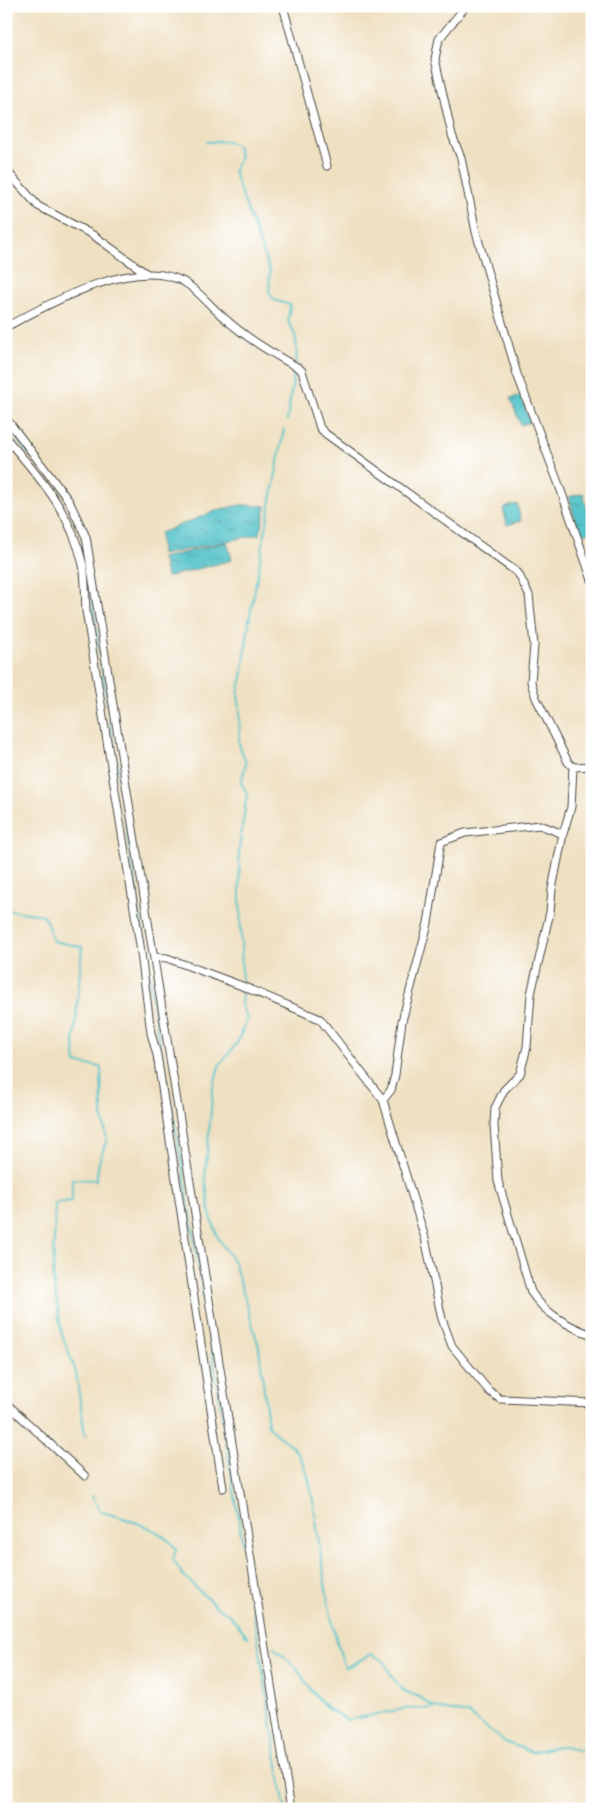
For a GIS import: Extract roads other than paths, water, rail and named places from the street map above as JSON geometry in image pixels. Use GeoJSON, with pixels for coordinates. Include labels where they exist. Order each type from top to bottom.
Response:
{"type":"FeatureCollection","features":[{"type":"Feature","properties":{"kind":"street"},"geometry":{"type":"LineString","coordinates":[[284,6],[328,166]]}},
{"type":"Feature","properties":{"kind":"street"},"geometry":{"type":"LineString","coordinates":[[466,6],[438,39],[435,59],[452,135],[461,158],[476,232],[517,374],[592,580]]}},
{"type":"Feature","properties":{"kind":"street"},"geometry":{"type":"LineString","coordinates":[[6,170],[38,206],[93,234],[147,274]]}},
{"type":"Feature","properties":{"kind":"street"},"geometry":{"type":"LineString","coordinates":[[6,327],[80,291],[123,277],[147,274],[165,276],[183,282],[196,291],[252,341],[299,368],[302,371],[320,428],[326,434],[518,573],[529,595],[534,645],[531,682],[540,706],[568,762],[573,766],[592,766]]}},
{"type":"Feature","properties":{"kind":"street"},"geometry":{"type":"LineString","coordinates":[[6,418],[69,501],[86,537],[291,1809]]}},
{"type":"Feature","properties":{"kind":"street"},"geometry":{"type":"LineString","coordinates":[[6,438],[46,485],[67,516],[83,566],[86,611],[138,935],[151,1033],[157,1055],[223,1488]]}},
{"type":"Feature","properties":{"kind":"street"},"geometry":{"type":"LineString","coordinates":[[573,766],[571,807],[563,834],[552,889],[550,912],[531,994],[524,1060],[520,1074],[504,1090],[495,1108],[494,1125],[498,1181],[531,1292],[538,1304],[550,1314],[575,1329],[592,1335]]}},
{"type":"Feature","properties":{"kind":"street"},"geometry":{"type":"LineString","coordinates":[[383,1100],[391,1090],[395,1075],[402,1021],[428,923],[441,842],[465,833],[540,825],[563,834]]}},
{"type":"Feature","properties":{"kind":"street"},"geometry":{"type":"LineString","coordinates":[[155,957],[167,958],[242,986],[320,1019],[383,1100],[425,1238],[442,1319],[452,1346],[467,1366],[473,1369],[489,1391],[500,1399],[592,1403]]}},
{"type":"Feature","properties":{"kind":"street"},"geometry":{"type":"LineString","coordinates":[[6,1403],[85,1476]]}},
{"type":"Feature","properties":{"kind":"water"},"geometry":{"type":"Polygon","coordinates":[[[521,396],[530,422],[521,425],[510,398],[521,396]]]}},
{"type":"Feature","properties":{"kind":"water"},"geometry":{"type":"Polygon","coordinates":[[[583,493],[592,531],[579,535],[569,497],[583,493]]]}},
{"type":"Feature","properties":{"kind":"water"},"geometry":{"type":"Polygon","coordinates":[[[517,504],[521,521],[507,525],[503,508],[517,504]]]}},
{"type":"Feature","properties":{"kind":"water"},"geometry":{"type":"Polygon","coordinates":[[[241,505],[266,506],[260,534],[161,555],[160,533],[221,509],[241,505]]]}},
{"type":"Feature","properties":{"kind":"water"},"geometry":{"type":"Polygon","coordinates":[[[227,542],[232,560],[167,577],[162,558],[227,542]]]}},
{"type":"Feature","properties":{"kind":"waterway"},"geometry":{"type":"LineString","coordinates":[[207,142],[228,141],[238,147],[240,158],[234,170],[236,179],[270,271],[269,292],[274,300],[290,305],[288,321],[295,335],[297,349],[296,364]]}},
{"type":"Feature","properties":{"kind":"waterway"},"geometry":{"type":"LineString","coordinates":[[287,420],[295,368]]}},
{"type":"Feature","properties":{"kind":"waterway"},"geometry":{"type":"LineString","coordinates":[[6,426],[32,457]]}},
{"type":"Feature","properties":{"kind":"waterway"},"geometry":{"type":"LineString","coordinates":[[242,982],[239,850],[247,793],[241,783],[246,763],[239,744],[240,709],[238,694],[243,671],[249,621],[284,429]]}},
{"type":"Feature","properties":{"kind":"waterway"},"geometry":{"type":"LineString","coordinates":[[84,544],[87,567]]}},
{"type":"Feature","properties":{"kind":"waterway"},"geometry":{"type":"LineString","coordinates":[[88,576],[159,1041],[182,1163],[285,1809]]}},
{"type":"Feature","properties":{"kind":"waterway"},"geometry":{"type":"LineString","coordinates":[[6,910],[44,915],[53,941],[82,947],[74,1043],[76,1063],[101,1067],[102,1114],[107,1139],[99,1162],[96,1180],[72,1179],[72,1201],[55,1203],[53,1279],[62,1335],[76,1372],[85,1436]]}},
{"type":"Feature","properties":{"kind":"waterway"},"geometry":{"type":"LineString","coordinates":[[242,994],[241,1005],[247,1019],[237,1043],[219,1066],[213,1088],[205,1176],[210,1214],[218,1238],[234,1262],[259,1347],[268,1425],[293,1447],[307,1473],[331,1616],[345,1668],[372,1654],[384,1661],[402,1690],[419,1697],[435,1708]]}},
{"type":"Feature","properties":{"kind":"waterway"},"geometry":{"type":"LineString","coordinates":[[92,1496],[100,1511],[152,1529],[169,1541],[176,1549],[173,1560],[183,1575],[214,1605],[230,1615],[248,1637]]}},
{"type":"Feature","properties":{"kind":"waterway"},"geometry":{"type":"LineString","coordinates":[[273,1647],[296,1667],[310,1689],[328,1709],[348,1720],[403,1709],[435,1708],[468,1714],[505,1742],[532,1752],[558,1746],[592,1753]]}}]}
